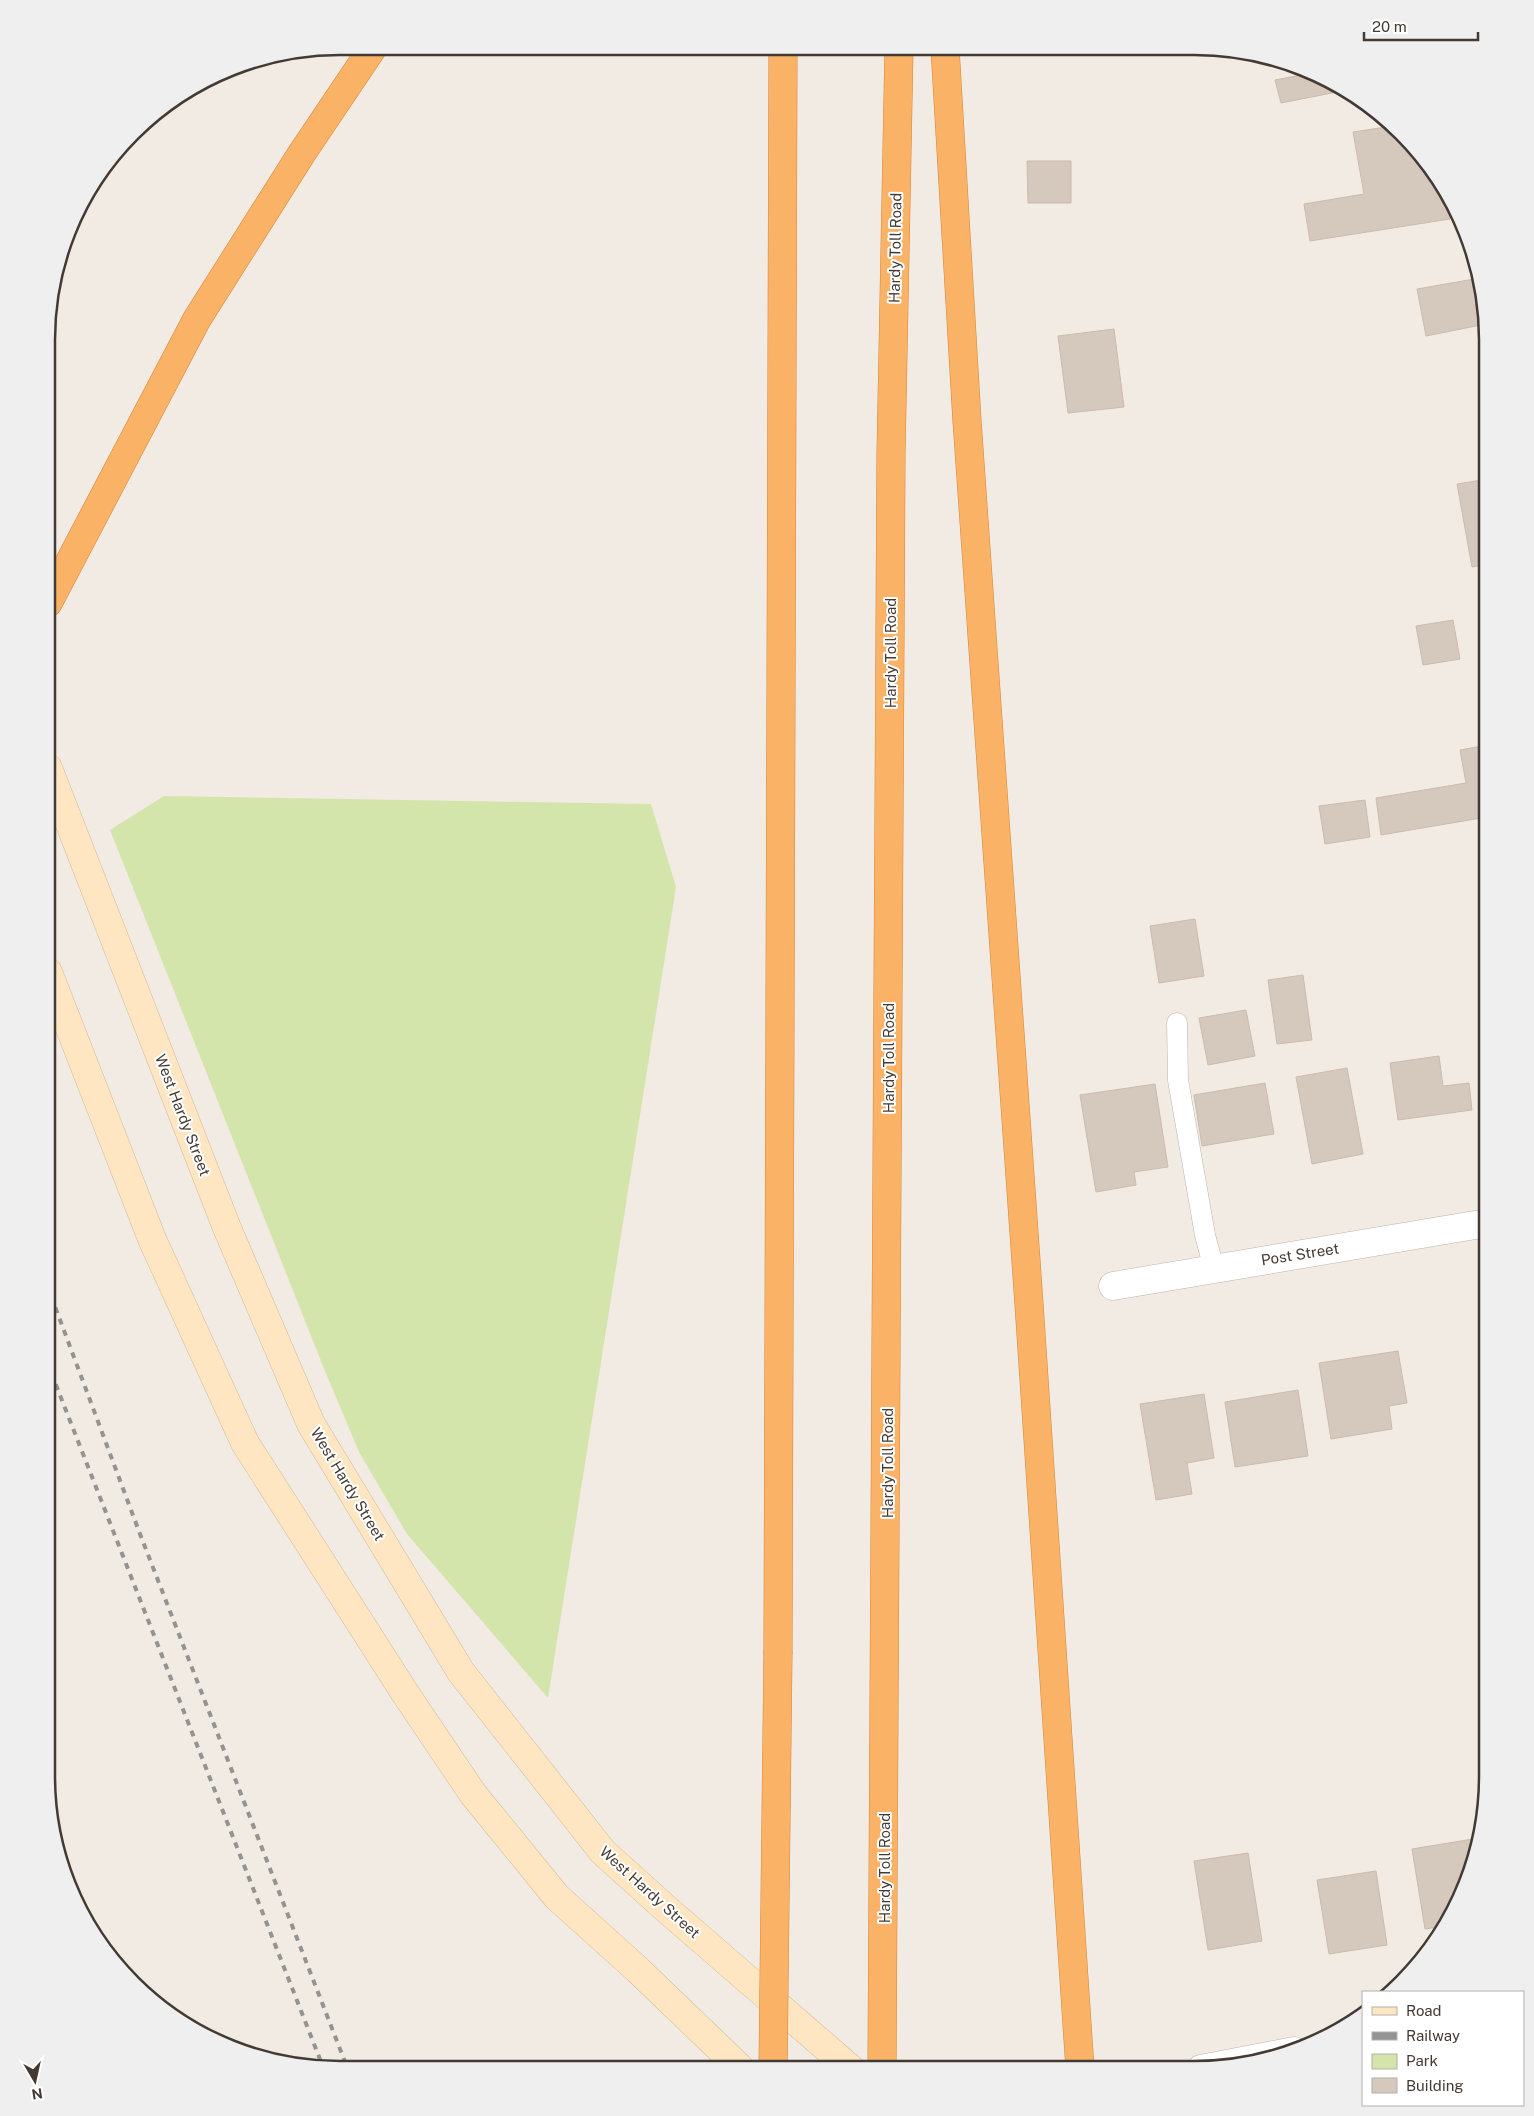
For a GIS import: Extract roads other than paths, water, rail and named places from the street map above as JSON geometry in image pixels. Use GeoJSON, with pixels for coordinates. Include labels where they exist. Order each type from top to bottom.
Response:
{"type":"FeatureCollection","features":[{"type":"Feature","properties":{"kind":"highway"},"geometry":{"type":"LineString","coordinates":[[55,590],[197,319],[302,153],[368,55]]}},
{"type":"Feature","properties":{"kind":"highway"},"geometry":{"type":"LineString","coordinates":[[773,2061],[778,1651],[783,55]]}},
{"type":"Feature","properties":{"kind":"highway","name":"Hardy Toll Road"},"geometry":{"type":"LineString","coordinates":[[882,2061],[886,1647],[891,454],[899,55]]}},
{"type":"Feature","properties":{"kind":"highway"},"geometry":{"type":"LineString","coordinates":[[945,55],[967,421],[1079,2061]]}},
{"type":"Feature","properties":{"kind":"main road","name":"West Hardy Street"},"geometry":{"type":"LineString","coordinates":[[55,786],[227,1228],[310,1424],[461,1672],[603,1852],[842,2061]]}},
{"type":"Feature","properties":{"kind":"main road"},"geometry":{"type":"LineString","coordinates":[[55,990],[152,1239],[251,1451],[405,1693],[472,1794],[558,1897],[638,1970],[733,2061]]}},
{"type":"Feature","properties":{"kind":"street","name":"Post Street"},"geometry":{"type":"LineString","coordinates":[[1113,1286],[1479,1224]]}},
{"type":"Feature","properties":{"kind":"lane"},"geometry":{"type":"LineString","coordinates":[[1177,1023],[1178,1080],[1205,1235],[1214,1269]]}},
{"type":"Feature","properties":{"kind":"railway"},"geometry":{"type":"LineString","coordinates":[[55,1306],[140,1534],[345,2061]]}},
{"type":"Feature","properties":{"kind":"railway"},"geometry":{"type":"LineString","coordinates":[[55,1382],[320,2060]]}}]}
